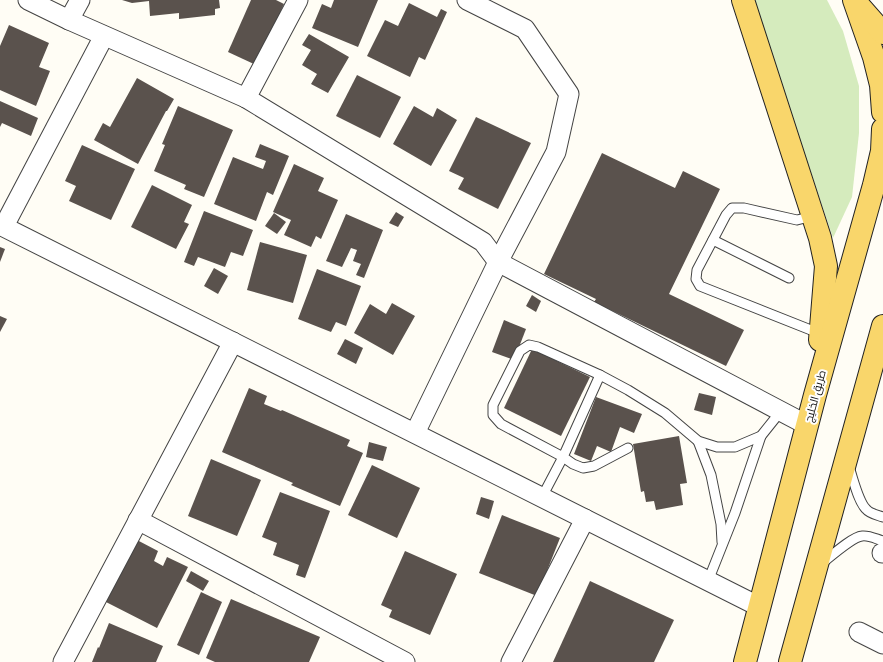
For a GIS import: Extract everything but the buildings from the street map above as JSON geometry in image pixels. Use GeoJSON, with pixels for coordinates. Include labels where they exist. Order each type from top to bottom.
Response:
{"type":"FeatureCollection","features":[{"type":"Feature","properties":{"kind":"main road"},"geometry":{"type":"LineString","coordinates":[[743,0],[820,238],[826,266],[815,396]]}},
{"type":"Feature","properties":{"kind":"main road"},"geometry":{"type":"LineString","coordinates":[[854,0],[883,33]]}},
{"type":"Feature","properties":{"kind":"main road"},"geometry":{"type":"LineString","coordinates":[[854,0],[874,57],[881,85],[883,112]]}},
{"type":"Feature","properties":{"kind":"main road","name":"طريق الخليج"},"geometry":{"type":"LineString","coordinates":[[745,662],[807,425],[874,185],[882,151],[883,129]]}},
{"type":"Feature","properties":{"kind":"main road"},"geometry":{"type":"LineString","coordinates":[[790,662],[883,326]]}},
{"type":"Feature","properties":{"kind":"main road"},"geometry":{"type":"LineString","coordinates":[[868,382],[883,351]]}},
{"type":"Feature","properties":{"kind":"street"},"geometry":{"type":"LineString","coordinates":[[28,0],[68,20],[246,98],[483,242],[498,262],[807,425]]}},
{"type":"Feature","properties":{"kind":"street"},"geometry":{"type":"LineString","coordinates":[[68,20],[80,0]]}},
{"type":"Feature","properties":{"kind":"street"},"geometry":{"type":"LineString","coordinates":[[246,98],[298,0]]}},
{"type":"Feature","properties":{"kind":"street"},"geometry":{"type":"LineString","coordinates":[[415,434],[498,262],[556,152],[569,94],[526,29],[467,0]]}},
{"type":"Feature","properties":{"kind":"street"},"geometry":{"type":"LineString","coordinates":[[104,36],[2,226],[760,607]]}},
{"type":"Feature","properties":{"kind":"street"},"geometry":{"type":"LineString","coordinates":[[62,662],[233,342]]}},
{"type":"Feature","properties":{"kind":"street"},"geometry":{"type":"LineString","coordinates":[[511,662],[585,519]]}},
{"type":"Feature","properties":{"kind":"street"},"geometry":{"type":"LineString","coordinates":[[138,520],[405,662]]}},
{"type":"Feature","properties":{"kind":"street"},"geometry":{"type":"LineString","coordinates":[[859,632],[883,644]]}},
{"type":"Feature","properties":{"kind":"lane"},"geometry":{"type":"LineString","coordinates":[[813,216],[797,220],[744,208],[732,208],[726,215],[697,270],[696,280],[700,286],[821,334]]}},
{"type":"Feature","properties":{"kind":"lane"},"geometry":{"type":"LineString","coordinates":[[713,240],[789,278]]}},
{"type":"Feature","properties":{"kind":"lane"},"geometry":{"type":"LineString","coordinates":[[628,448],[594,466],[583,468],[573,464],[563,457],[501,424],[493,415],[493,404],[520,351],[529,345],[538,347],[600,375],[665,413],[698,441],[717,447],[735,447],[761,436]]}},
{"type":"Feature","properties":{"kind":"lane"},"geometry":{"type":"LineString","coordinates":[[542,497],[563,457],[600,375]]}},
{"type":"Feature","properties":{"kind":"lane"},"geometry":{"type":"LineString","coordinates":[[708,581],[735,513],[761,436],[781,411]]}},
{"type":"Feature","properties":{"kind":"lane"},"geometry":{"type":"LineString","coordinates":[[698,441],[711,475],[721,524],[722,544]]}},
{"type":"Feature","properties":{"kind":"lane"},"geometry":{"type":"LineString","coordinates":[[846,458],[861,502],[870,512],[883,517]]}},
{"type":"Feature","properties":{"kind":"lane"},"geometry":{"type":"LineString","coordinates":[[817,567],[854,538],[861,536],[869,536],[883,549]]}},
{"type":"Feature","properties":{"kind":"green space"},"geometry":{"type":"Polygon","coordinates":[[[753,0],[827,0],[843,31],[859,86],[859,133],[852,197],[833,238],[753,0]]]}}]}
